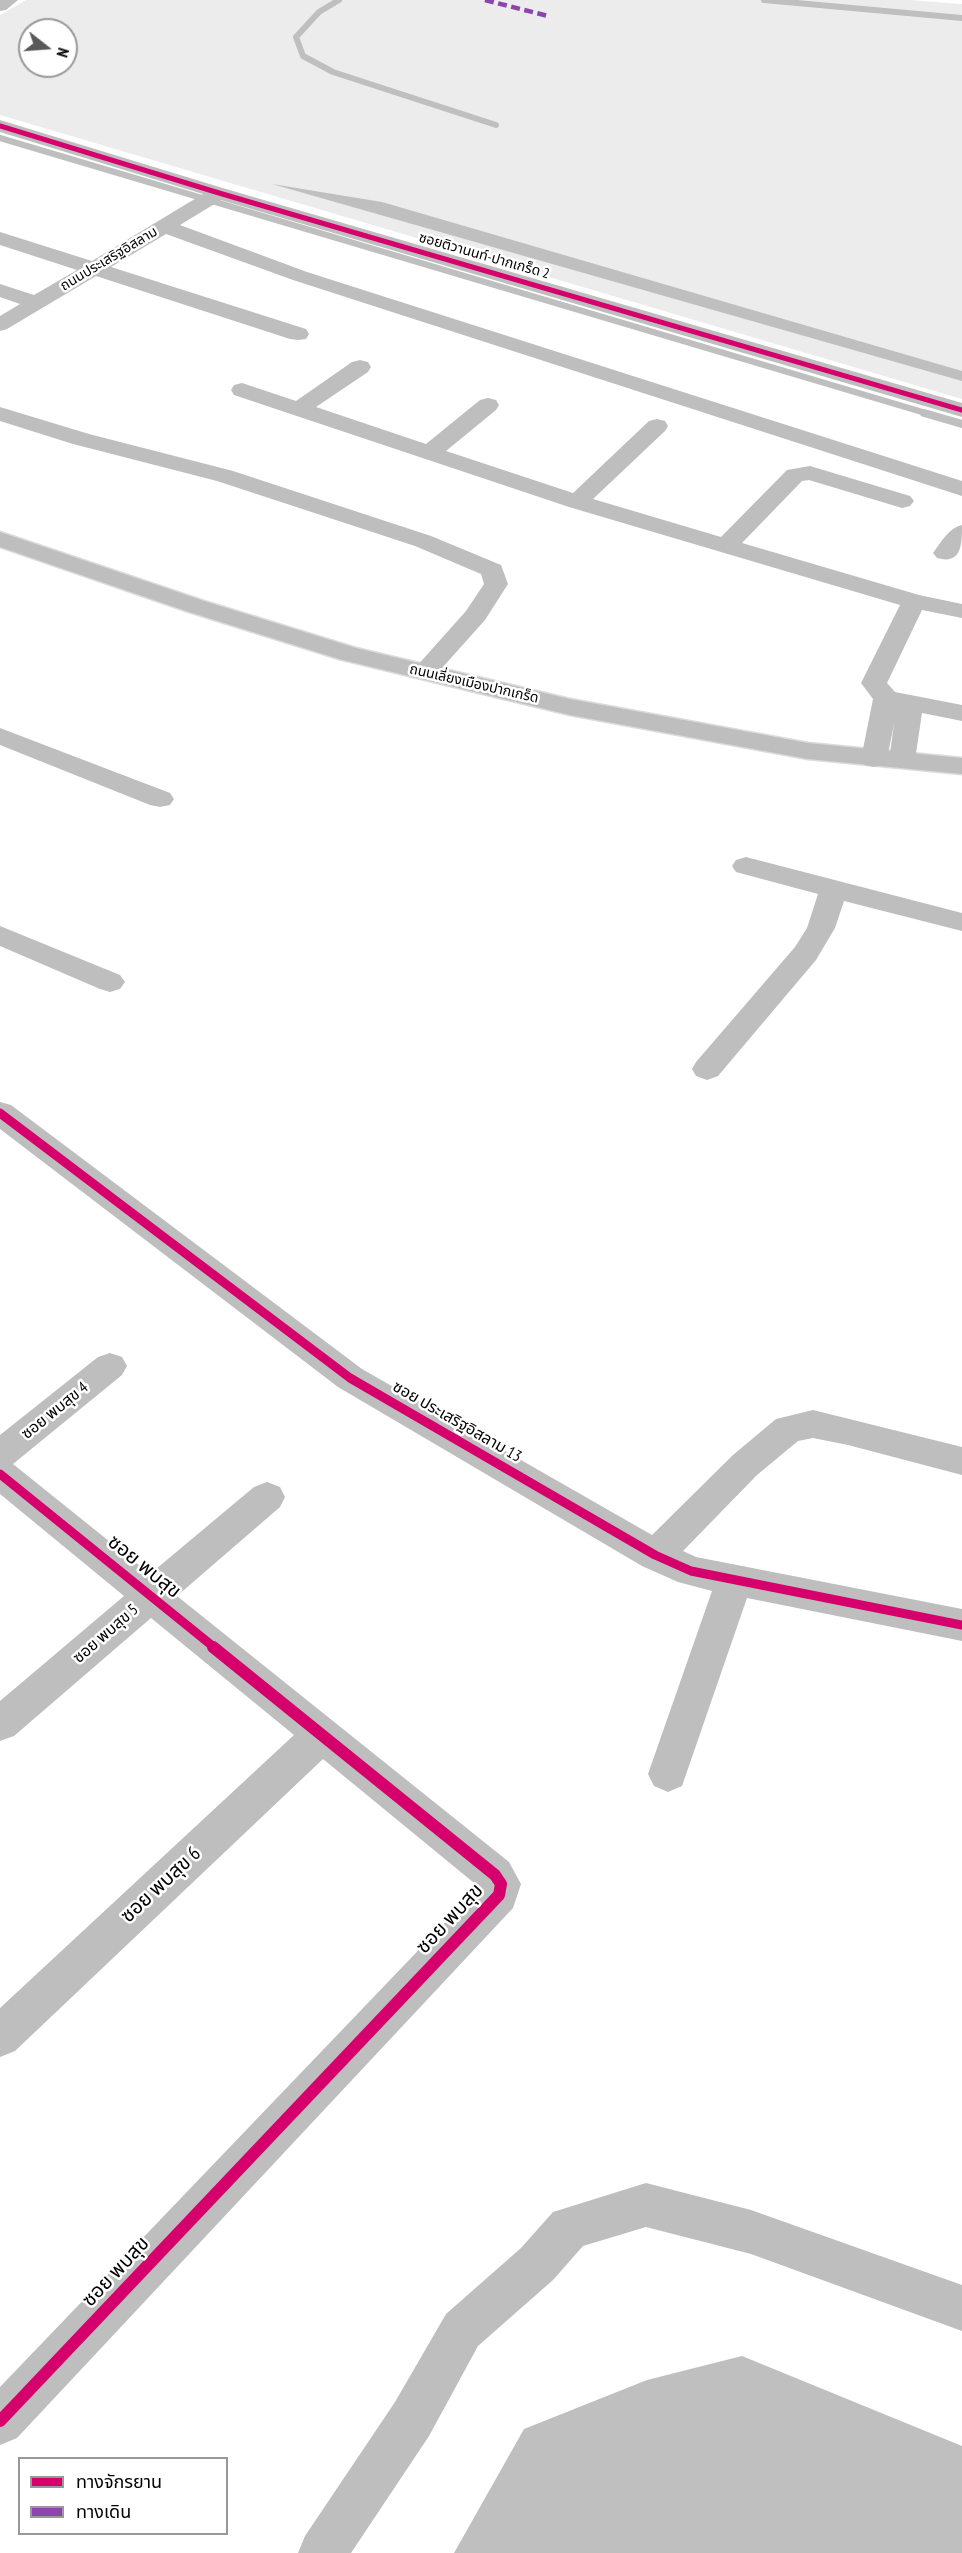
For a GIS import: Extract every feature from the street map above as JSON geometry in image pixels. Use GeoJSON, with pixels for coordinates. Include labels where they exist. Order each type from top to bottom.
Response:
{"type":"FeatureCollection","features":[{"type":"Feature","properties":{"kind":"street"},"geometry":{"type":"LineString","coordinates":[[0,6],[9,0]]}},
{"type":"Feature","properties":{"kind":"street","name":"ซอยติวานนท์-ปากเกร็ด 2"},"geometry":{"type":"LineString","coordinates":[[0,126],[211,198],[962,410]]}},
{"type":"Feature","properties":{"kind":"street","name":"ถนนประเสริฐอิสลาม"},"geometry":{"type":"LineString","coordinates":[[0,325],[211,198]]}},
{"type":"Feature","properties":{"kind":"street"},"geometry":{"type":"LineString","coordinates":[[163,226],[311,280],[962,489]]}},
{"type":"Feature","properties":{"kind":"street"},"geometry":{"type":"LineString","coordinates":[[0,238],[298,334]]}},
{"type":"Feature","properties":{"kind":"street"},"geometry":{"type":"LineString","coordinates":[[0,290],[36,303]]}},
{"type":"Feature","properties":{"kind":"street"},"geometry":{"type":"LineString","coordinates":[[299,409],[360,367]]}},
{"type":"Feature","properties":{"kind":"street"},"geometry":{"type":"LineString","coordinates":[[242,390],[577,502],[914,601],[962,611]]}},
{"type":"Feature","properties":{"kind":"street"},"geometry":{"type":"LineString","coordinates":[[0,401],[112,435]]}},
{"type":"Feature","properties":{"kind":"street"},"geometry":{"type":"LineString","coordinates":[[429,453],[488,405]]}},
{"type":"Feature","properties":{"kind":"street"},"geometry":{"type":"LineString","coordinates":[[0,414],[81,439],[225,476],[423,541],[492,570],[496,584],[476,615],[425,672]]}},
{"type":"Feature","properties":{"kind":"street"},"geometry":{"type":"LineString","coordinates":[[577,502],[657,426]]}},
{"type":"Feature","properties":{"kind":"street"},"geometry":{"type":"LineString","coordinates":[[726,546],[795,475],[801,473],[810,473],[902,501]]}},
{"type":"Feature","properties":{"kind":"street"},"geometry":{"type":"LineString","coordinates":[[945,553],[962,532]]}},
{"type":"Feature","properties":{"kind":"street","name":"ถนนเลี่ยงเมืองปากเกร็ด"},"geometry":{"type":"LineString","coordinates":[[0,539],[206,610],[348,654],[570,707],[808,751],[962,766]]}},
{"type":"Feature","properties":{"kind":"street","name":"ถนนเลี่ยงเมืองปากเกร็ด"},"geometry":{"type":"LineString","coordinates":[[0,563],[206,633],[338,670],[562,724],[812,770],[962,784]]}},
{"type":"Feature","properties":{"kind":"street"},"geometry":{"type":"LineString","coordinates":[[914,601],[874,683],[898,700],[962,713]]}},
{"type":"Feature","properties":{"kind":"street"},"geometry":{"type":"LineString","coordinates":[[874,759],[898,700]]}},
{"type":"Feature","properties":{"kind":"street"},"geometry":{"type":"LineString","coordinates":[[898,700],[902,760]]}},
{"type":"Feature","properties":{"kind":"street"},"geometry":{"type":"LineString","coordinates":[[0,736],[159,799]]}},
{"type":"Feature","properties":{"kind":"street"},"geometry":{"type":"LineString","coordinates":[[746,866],[962,922]]}},
{"type":"Feature","properties":{"kind":"street"},"geometry":{"type":"LineString","coordinates":[[707,1069],[806,953],[821,928],[834,889]]}},
{"type":"Feature","properties":{"kind":"street"},"geometry":{"type":"LineString","coordinates":[[0,934],[110,982]]}},
{"type":"Feature","properties":{"kind":"street","name":"ซอย ประเสริฐอิสลาม 13"},"geometry":{"type":"LineString","coordinates":[[0,1113],[350,1378],[655,1555],[691,1572],[962,1625]]}},
{"type":"Feature","properties":{"kind":"street","name":"ซอย พบสุข 4"},"geometry":{"type":"LineString","coordinates":[[0,1455],[110,1366]]}},
{"type":"Feature","properties":{"kind":"street"},"geometry":{"type":"LineString","coordinates":[[655,1555],[745,1465],[788,1429],[813,1424],[837,1428],[962,1461]]}},
{"type":"Feature","properties":{"kind":"street","name":"ซอย พบสุข"},"geometry":{"type":"LineString","coordinates":[[0,1474],[495,1875],[501,1884],[499,1895],[0,2421]]}},
{"type":"Feature","properties":{"kind":"street","name":"ซอย พบสุข 5"},"geometry":{"type":"LineString","coordinates":[[0,1724],[267,1497]]}},
{"type":"Feature","properties":{"kind":"street"},"geometry":{"type":"LineString","coordinates":[[668,1774],[734,1581]]}},
{"type":"Feature","properties":{"kind":"street","name":"ซอย พบสุข 6"},"geometry":{"type":"LineString","coordinates":[[0,2036],[321,1734]]}},
{"type":"Feature","properties":{"kind":"street"},"geometry":{"type":"LineString","coordinates":[[322,2553],[412,2419],[462,2330],[537,2264],[569,2228],[646,2205],[752,2232],[962,2308]]}},
{"type":"Feature","properties":{"kind":"shaded area"},"geometry":{"type":"Polygon","coordinates":[[[26,0],[909,0],[962,4],[962,399],[0,115],[0,15],[26,0]]]}},
{"type":"Feature","properties":{"kind":"shaded area"},"geometry":{"type":"Polygon","coordinates":[[[272,184],[382,202],[962,371],[962,381],[272,184]]]}},
{"type":"Feature","properties":{"kind":"shaded area"},"geometry":{"type":"Polygon","coordinates":[[[742,2356],[962,2446],[962,2553],[454,2553],[524,2429],[647,2380],[742,2356]]]}},
{"type":"Feature","properties":{"kind":"waterway"},"geometry":{"type":"LineString","coordinates":[[339,0],[319,12],[296,37],[303,56],[333,72],[496,125]]}},
{"type":"Feature","properties":{"kind":"waterway"},"geometry":{"type":"LineString","coordinates":[[764,0],[962,18]]}},
{"type":"Feature","properties":{"kind":"waterway"},"geometry":{"type":"LineString","coordinates":[[0,138],[929,414]]}},
{"type":"Feature","properties":{"kind":"waterway"},"geometry":{"type":"LineString","coordinates":[[924,413],[962,424]]}},
{"type":"Feature","properties":{"kind":"marked path"},"geometry":{"type":"LineString","coordinates":[[485,0],[548,16]]}},
{"type":"Feature","properties":{"kind":"cycle path"},"geometry":{"type":"LineString","coordinates":[[0,126],[219,193],[962,410]]}},
{"type":"Feature","properties":{"kind":"cycle path"},"geometry":{"type":"LineString","coordinates":[[0,1113],[350,1378],[655,1555],[691,1571],[962,1625]]}},
{"type":"Feature","properties":{"kind":"cycle path"},"geometry":{"type":"LineString","coordinates":[[0,1474],[495,1875],[501,1884],[499,1895],[0,2421]]}}]}
